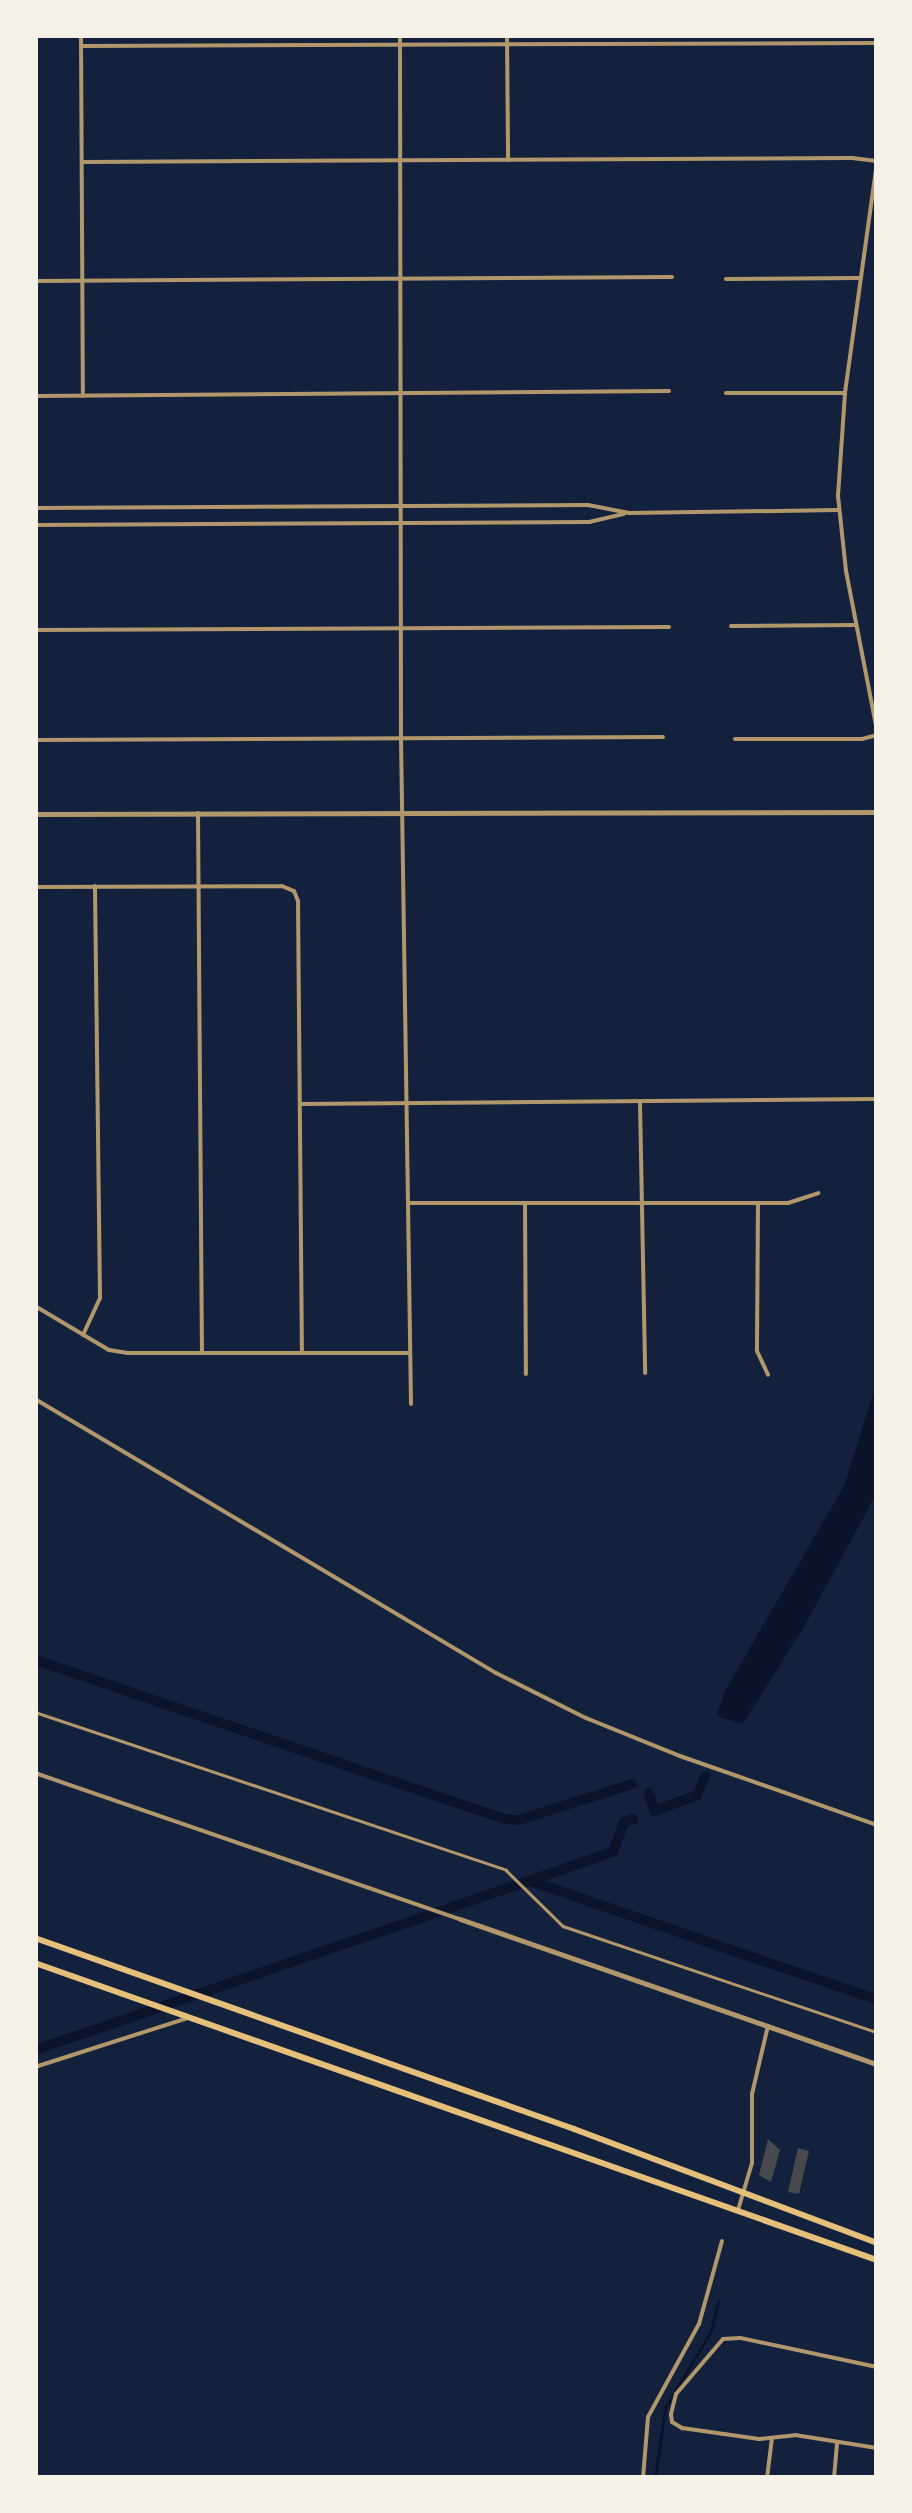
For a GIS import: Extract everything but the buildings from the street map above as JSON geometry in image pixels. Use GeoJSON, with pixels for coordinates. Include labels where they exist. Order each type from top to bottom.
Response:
{"type":"FeatureCollection","features":[{"type":"Feature","properties":{"kind":"highway"},"geometry":{"type":"LineString","coordinates":[[35,1938],[182,1988],[877,2244]]}},
{"type":"Feature","properties":{"kind":"highway"},"geometry":{"type":"LineString","coordinates":[[35,1963],[877,2260]]}},
{"type":"Feature","properties":{"kind":"street"},"geometry":{"type":"LineString","coordinates":[[82,35],[84,396]]}},
{"type":"Feature","properties":{"kind":"street"},"geometry":{"type":"LineString","coordinates":[[400,35],[401,737],[411,1404]]}},
{"type":"Feature","properties":{"kind":"street"},"geometry":{"type":"LineString","coordinates":[[508,35],[508,160]]}},
{"type":"Feature","properties":{"kind":"street"},"geometry":{"type":"LineString","coordinates":[[82,46],[877,43]]}},
{"type":"Feature","properties":{"kind":"street"},"geometry":{"type":"LineString","coordinates":[[82,162],[877,162],[845,393],[838,510],[877,732],[862,739],[735,739]]}},
{"type":"Feature","properties":{"kind":"street"},"geometry":{"type":"LineString","coordinates":[[35,281],[672,277]]}},
{"type":"Feature","properties":{"kind":"street"},"geometry":{"type":"LineString","coordinates":[[726,279],[858,278]]}},
{"type":"Feature","properties":{"kind":"street"},"geometry":{"type":"LineString","coordinates":[[35,396],[669,390]]}},
{"type":"Feature","properties":{"kind":"street"},"geometry":{"type":"LineString","coordinates":[[726,392],[845,393]]}},
{"type":"Feature","properties":{"kind":"street"},"geometry":{"type":"LineString","coordinates":[[35,508],[588,505],[629,513]]}},
{"type":"Feature","properties":{"kind":"street"},"geometry":{"type":"LineString","coordinates":[[35,525],[589,522],[629,513],[838,510]]}},
{"type":"Feature","properties":{"kind":"street"},"geometry":{"type":"LineString","coordinates":[[730,626],[856,625]]}},
{"type":"Feature","properties":{"kind":"street"},"geometry":{"type":"LineString","coordinates":[[35,630],[669,626]]}},
{"type":"Feature","properties":{"kind":"street"},"geometry":{"type":"LineString","coordinates":[[35,740],[664,737]]}},
{"type":"Feature","properties":{"kind":"street"},"geometry":{"type":"LineString","coordinates":[[35,814],[877,812]]}},
{"type":"Feature","properties":{"kind":"street"},"geometry":{"type":"LineString","coordinates":[[198,813],[202,1353]]}},
{"type":"Feature","properties":{"kind":"street"},"geometry":{"type":"LineString","coordinates":[[83,1335],[100,1298],[95,886]]}},
{"type":"Feature","properties":{"kind":"street"},"geometry":{"type":"LineString","coordinates":[[35,887],[282,886],[294,891],[298,901],[302,1352]]}},
{"type":"Feature","properties":{"kind":"street"},"geometry":{"type":"LineString","coordinates":[[300,1104],[874,1100]]}},
{"type":"Feature","properties":{"kind":"street"},"geometry":{"type":"LineString","coordinates":[[640,1102],[645,1373]]}},
{"type":"Feature","properties":{"kind":"street"},"geometry":{"type":"LineString","coordinates":[[409,1203],[758,1203],[788,1202],[818,1193]]}},
{"type":"Feature","properties":{"kind":"street"},"geometry":{"type":"LineString","coordinates":[[525,1203],[526,1374]]}},
{"type":"Feature","properties":{"kind":"street"},"geometry":{"type":"LineString","coordinates":[[758,1203],[758,1351],[768,1375]]}},
{"type":"Feature","properties":{"kind":"street"},"geometry":{"type":"LineString","coordinates":[[35,1306],[109,1350],[128,1354],[410,1353]]}},
{"type":"Feature","properties":{"kind":"street"},"geometry":{"type":"LineString","coordinates":[[35,1399],[511,1680],[586,1718],[680,1756],[877,1824]]}},
{"type":"Feature","properties":{"kind":"street"},"geometry":{"type":"LineString","coordinates":[[35,1773],[877,2064]]}},
{"type":"Feature","properties":{"kind":"street"},"geometry":{"type":"LineString","coordinates":[[35,2068],[188,2018]]}},
{"type":"Feature","properties":{"kind":"street"},"geometry":{"type":"LineString","coordinates":[[738,2210],[752,2163],[752,2094],[768,2026]]}},
{"type":"Feature","properties":{"kind":"street"},"geometry":{"type":"LineString","coordinates":[[643,2478],[648,2417],[699,2324],[722,2241]]}},
{"type":"Feature","properties":{"kind":"street"},"geometry":{"type":"LineString","coordinates":[[877,2367],[740,2338],[723,2339],[676,2394],[671,2414],[672,2422],[682,2428],[772,2438],[796,2435],[877,2448]]}},
{"type":"Feature","properties":{"kind":"street"},"geometry":{"type":"LineString","coordinates":[[768,2478],[772,2438]]}},
{"type":"Feature","properties":{"kind":"street"},"geometry":{"type":"LineString","coordinates":[[834,2478],[837,2442]]}},
{"type":"Feature","properties":{"kind":"lane"},"geometry":{"type":"LineString","coordinates":[[35,1712],[506,1870],[563,1926],[877,2032]]}},
{"type":"Feature","properties":{"kind":"water"},"geometry":{"type":"Polygon","coordinates":[[[877,1381],[877,1493],[805,1625],[743,1724],[716,1716],[726,1689],[844,1486],[877,1381]]]}},
{"type":"Feature","properties":{"kind":"waterway"},"geometry":{"type":"LineString","coordinates":[[35,1660],[505,1819],[519,1820],[632,1784]]}},
{"type":"Feature","properties":{"kind":"waterway"},"geometry":{"type":"LineString","coordinates":[[649,1793],[654,1811],[697,1795],[705,1776]]}},
{"type":"Feature","properties":{"kind":"waterway"},"geometry":{"type":"LineString","coordinates":[[35,2050],[613,1852],[624,1822],[634,1819]]}},
{"type":"Feature","properties":{"kind":"waterway"},"geometry":{"type":"LineString","coordinates":[[530,1881],[877,2000]]}},
{"type":"Feature","properties":{"kind":"waterway"},"geometry":{"type":"LineString","coordinates":[[655,2478],[665,2408],[711,2331],[718,2302]]}}]}
